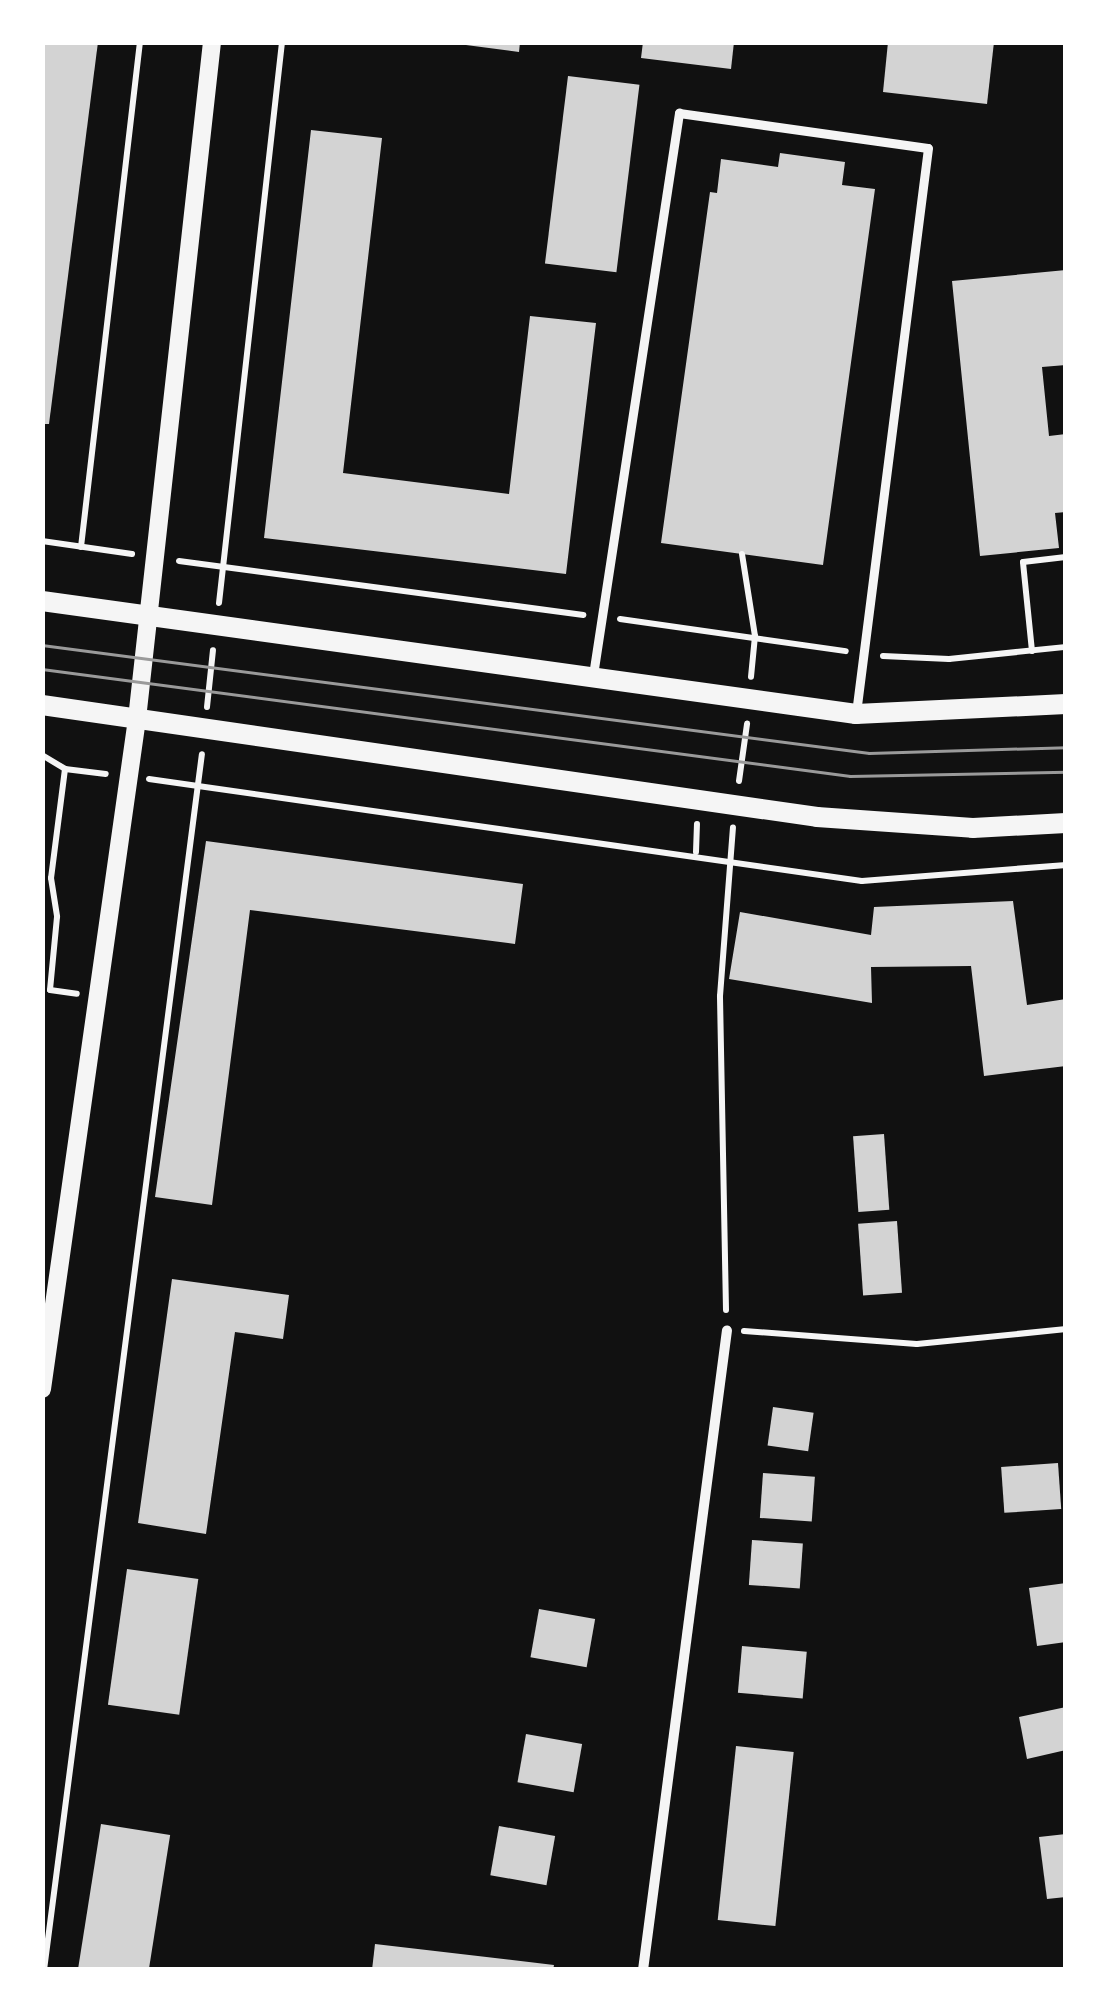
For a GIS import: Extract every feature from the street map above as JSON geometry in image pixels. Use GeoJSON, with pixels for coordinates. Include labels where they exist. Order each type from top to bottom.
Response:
{"type":"FeatureCollection","features":[{"type":"Feature","properties":{"kind":"main road"},"geometry":{"type":"LineString","coordinates":[[42,601],[856,714],[1066,704]]}},
{"type":"Feature","properties":{"kind":"main road"},"geometry":{"type":"LineString","coordinates":[[42,705],[816,817],[939,827],[1066,823]]}},
{"type":"Feature","properties":{"kind":"street"},"geometry":{"type":"LineString","coordinates":[[42,1389],[137,719],[212,42]]}},
{"type":"Feature","properties":{"kind":"street"},"geometry":{"type":"LineString","coordinates":[[592,678],[679,113],[718,118],[928,148],[856,714]]}},
{"type":"Feature","properties":{"kind":"street"},"geometry":{"type":"LineString","coordinates":[[643,1970],[727,1330]]}},
{"type":"Feature","properties":{"kind":"path"},"geometry":{"type":"LineString","coordinates":[[82,547],[140,42]]}},
{"type":"Feature","properties":{"kind":"path"},"geometry":{"type":"LineString","coordinates":[[44,1970],[198,786],[282,42]]}},
{"type":"Feature","properties":{"kind":"path"},"geometry":{"type":"LineString","coordinates":[[42,541],[864,654],[949,659],[1066,647]]}},
{"type":"Feature","properties":{"kind":"path"},"geometry":{"type":"LineString","coordinates":[[742,554],[755,636],[748,701]]}},
{"type":"Feature","properties":{"kind":"path"},"geometry":{"type":"LineString","coordinates":[[1032,651],[1023,562],[1066,558]]}},
{"type":"Feature","properties":{"kind":"path"},"geometry":{"type":"LineString","coordinates":[[42,755],[65,769],[730,858],[862,880],[1066,864]]}},
{"type":"Feature","properties":{"kind":"path"},"geometry":{"type":"LineString","coordinates":[[65,769],[51,878],[57,917],[50,990],[98,997]]}},
{"type":"Feature","properties":{"kind":"path"},"geometry":{"type":"LineString","coordinates":[[730,858],[720,996],[727,1330],[917,1344],[1066,1330]]}},
{"type":"Feature","properties":{"kind":"building"},"geometry":{"type":"Polygon","coordinates":[[[42,42],[98,42],[49,424],[42,424],[42,42]]]}},
{"type":"Feature","properties":{"kind":"building"},"geometry":{"type":"Polygon","coordinates":[[[443,42],[520,42],[519,52],[443,42]]]}},
{"type":"Feature","properties":{"kind":"building"},"geometry":{"type":"Polygon","coordinates":[[[643,42],[734,42],[731,69],[641,58],[643,42]]]}},
{"type":"Feature","properties":{"kind":"building"},"geometry":{"type":"Polygon","coordinates":[[[888,42],[994,42],[987,104],[883,92],[888,42]]]}},
{"type":"Feature","properties":{"kind":"building"},"geometry":{"type":"Polygon","coordinates":[[[568,76],[639,85],[616,272],[545,264],[568,76]]]}},
{"type":"Feature","properties":{"kind":"building"},"geometry":{"type":"Polygon","coordinates":[[[311,130],[382,138],[343,473],[509,494],[530,316],[596,323],[566,574],[264,538],[311,130]]]}},
{"type":"Feature","properties":{"kind":"building"},"geometry":{"type":"Polygon","coordinates":[[[780,153],[845,162],[842,185],[875,189],[823,565],[661,543],[710,192],[717,193],[721,159],[778,167],[780,153]]]}},
{"type":"Feature","properties":{"kind":"building"},"geometry":{"type":"Polygon","coordinates":[[[1066,270],[1066,365],[1042,367],[1049,436],[1066,434],[1066,512],[1055,513],[1059,548],[980,556],[952,281],[1066,270]]]}},
{"type":"Feature","properties":{"kind":"building"},"geometry":{"type":"Polygon","coordinates":[[[206,841],[523,884],[515,944],[250,910],[212,1205],[155,1197],[206,841]]]}},
{"type":"Feature","properties":{"kind":"building"},"geometry":{"type":"Polygon","coordinates":[[[1013,901],[1027,1005],[1066,999],[1066,1066],[984,1076],[971,966],[871,967],[872,1003],[729,979],[740,912],[871,935],[874,907],[1013,901]]]}},
{"type":"Feature","properties":{"kind":"building"},"geometry":{"type":"Polygon","coordinates":[[[884,1134],[889,1210],[858,1212],[853,1136],[884,1134]]]}},
{"type":"Feature","properties":{"kind":"building"},"geometry":{"type":"Polygon","coordinates":[[[897,1221],[902,1293],[863,1296],[858,1224],[897,1221]]]}},
{"type":"Feature","properties":{"kind":"building"},"geometry":{"type":"Polygon","coordinates":[[[172,1279],[289,1295],[283,1339],[235,1332],[206,1534],[138,1523],[172,1279]]]}},
{"type":"Feature","properties":{"kind":"building"},"geometry":{"type":"Polygon","coordinates":[[[773,1407],[814,1413],[808,1451],[768,1446],[773,1407]]]}},
{"type":"Feature","properties":{"kind":"building"},"geometry":{"type":"Polygon","coordinates":[[[1058,1463],[1061,1509],[1004,1513],[1001,1467],[1058,1463]]]}},
{"type":"Feature","properties":{"kind":"building"},"geometry":{"type":"Polygon","coordinates":[[[763,1473],[815,1477],[812,1522],[760,1518],[763,1473]]]}},
{"type":"Feature","properties":{"kind":"building"},"geometry":{"type":"Polygon","coordinates":[[[752,1540],[803,1544],[800,1588],[749,1585],[752,1540]]]}},
{"type":"Feature","properties":{"kind":"building"},"geometry":{"type":"Polygon","coordinates":[[[127,1569],[198,1579],[179,1715],[108,1705],[127,1569]]]}},
{"type":"Feature","properties":{"kind":"building"},"geometry":{"type":"Polygon","coordinates":[[[1066,1583],[1066,1642],[1037,1646],[1029,1588],[1066,1583]]]}},
{"type":"Feature","properties":{"kind":"building"},"geometry":{"type":"Polygon","coordinates":[[[539,1609],[595,1619],[587,1667],[530,1657],[539,1609]]]}},
{"type":"Feature","properties":{"kind":"building"},"geometry":{"type":"Polygon","coordinates":[[[742,1646],[807,1652],[803,1698],[738,1693],[742,1646]]]}},
{"type":"Feature","properties":{"kind":"building"},"geometry":{"type":"Polygon","coordinates":[[[1066,1707],[1066,1750],[1027,1759],[1019,1717],[1066,1707]]]}},
{"type":"Feature","properties":{"kind":"building"},"geometry":{"type":"Polygon","coordinates":[[[526,1734],[582,1744],[574,1792],[517,1782],[526,1734]]]}},
{"type":"Feature","properties":{"kind":"building"},"geometry":{"type":"Polygon","coordinates":[[[736,1746],[794,1752],[775,1926],[718,1920],[736,1746]]]}},
{"type":"Feature","properties":{"kind":"building"},"geometry":{"type":"Polygon","coordinates":[[[101,1824],[170,1835],[149,1970],[78,1970],[101,1824]]]}},
{"type":"Feature","properties":{"kind":"building"},"geometry":{"type":"Polygon","coordinates":[[[499,1826],[555,1836],[546,1885],[490,1875],[499,1826]]]}},
{"type":"Feature","properties":{"kind":"building"},"geometry":{"type":"Polygon","coordinates":[[[1066,1834],[1066,1897],[1047,1899],[1039,1837],[1066,1834]]]}},
{"type":"Feature","properties":{"kind":"building"},"geometry":{"type":"Polygon","coordinates":[[[375,1944],[554,1965],[553,1970],[372,1970],[375,1944]]]}},
{"type":"Feature","properties":{"kind":"tram line"},"geometry":{"type":"LineString","coordinates":[[42,645],[869,753],[1066,747]]}},
{"type":"Feature","properties":{"kind":"tram line"},"geometry":{"type":"LineString","coordinates":[[42,669],[850,776],[1066,772]]}}]}
